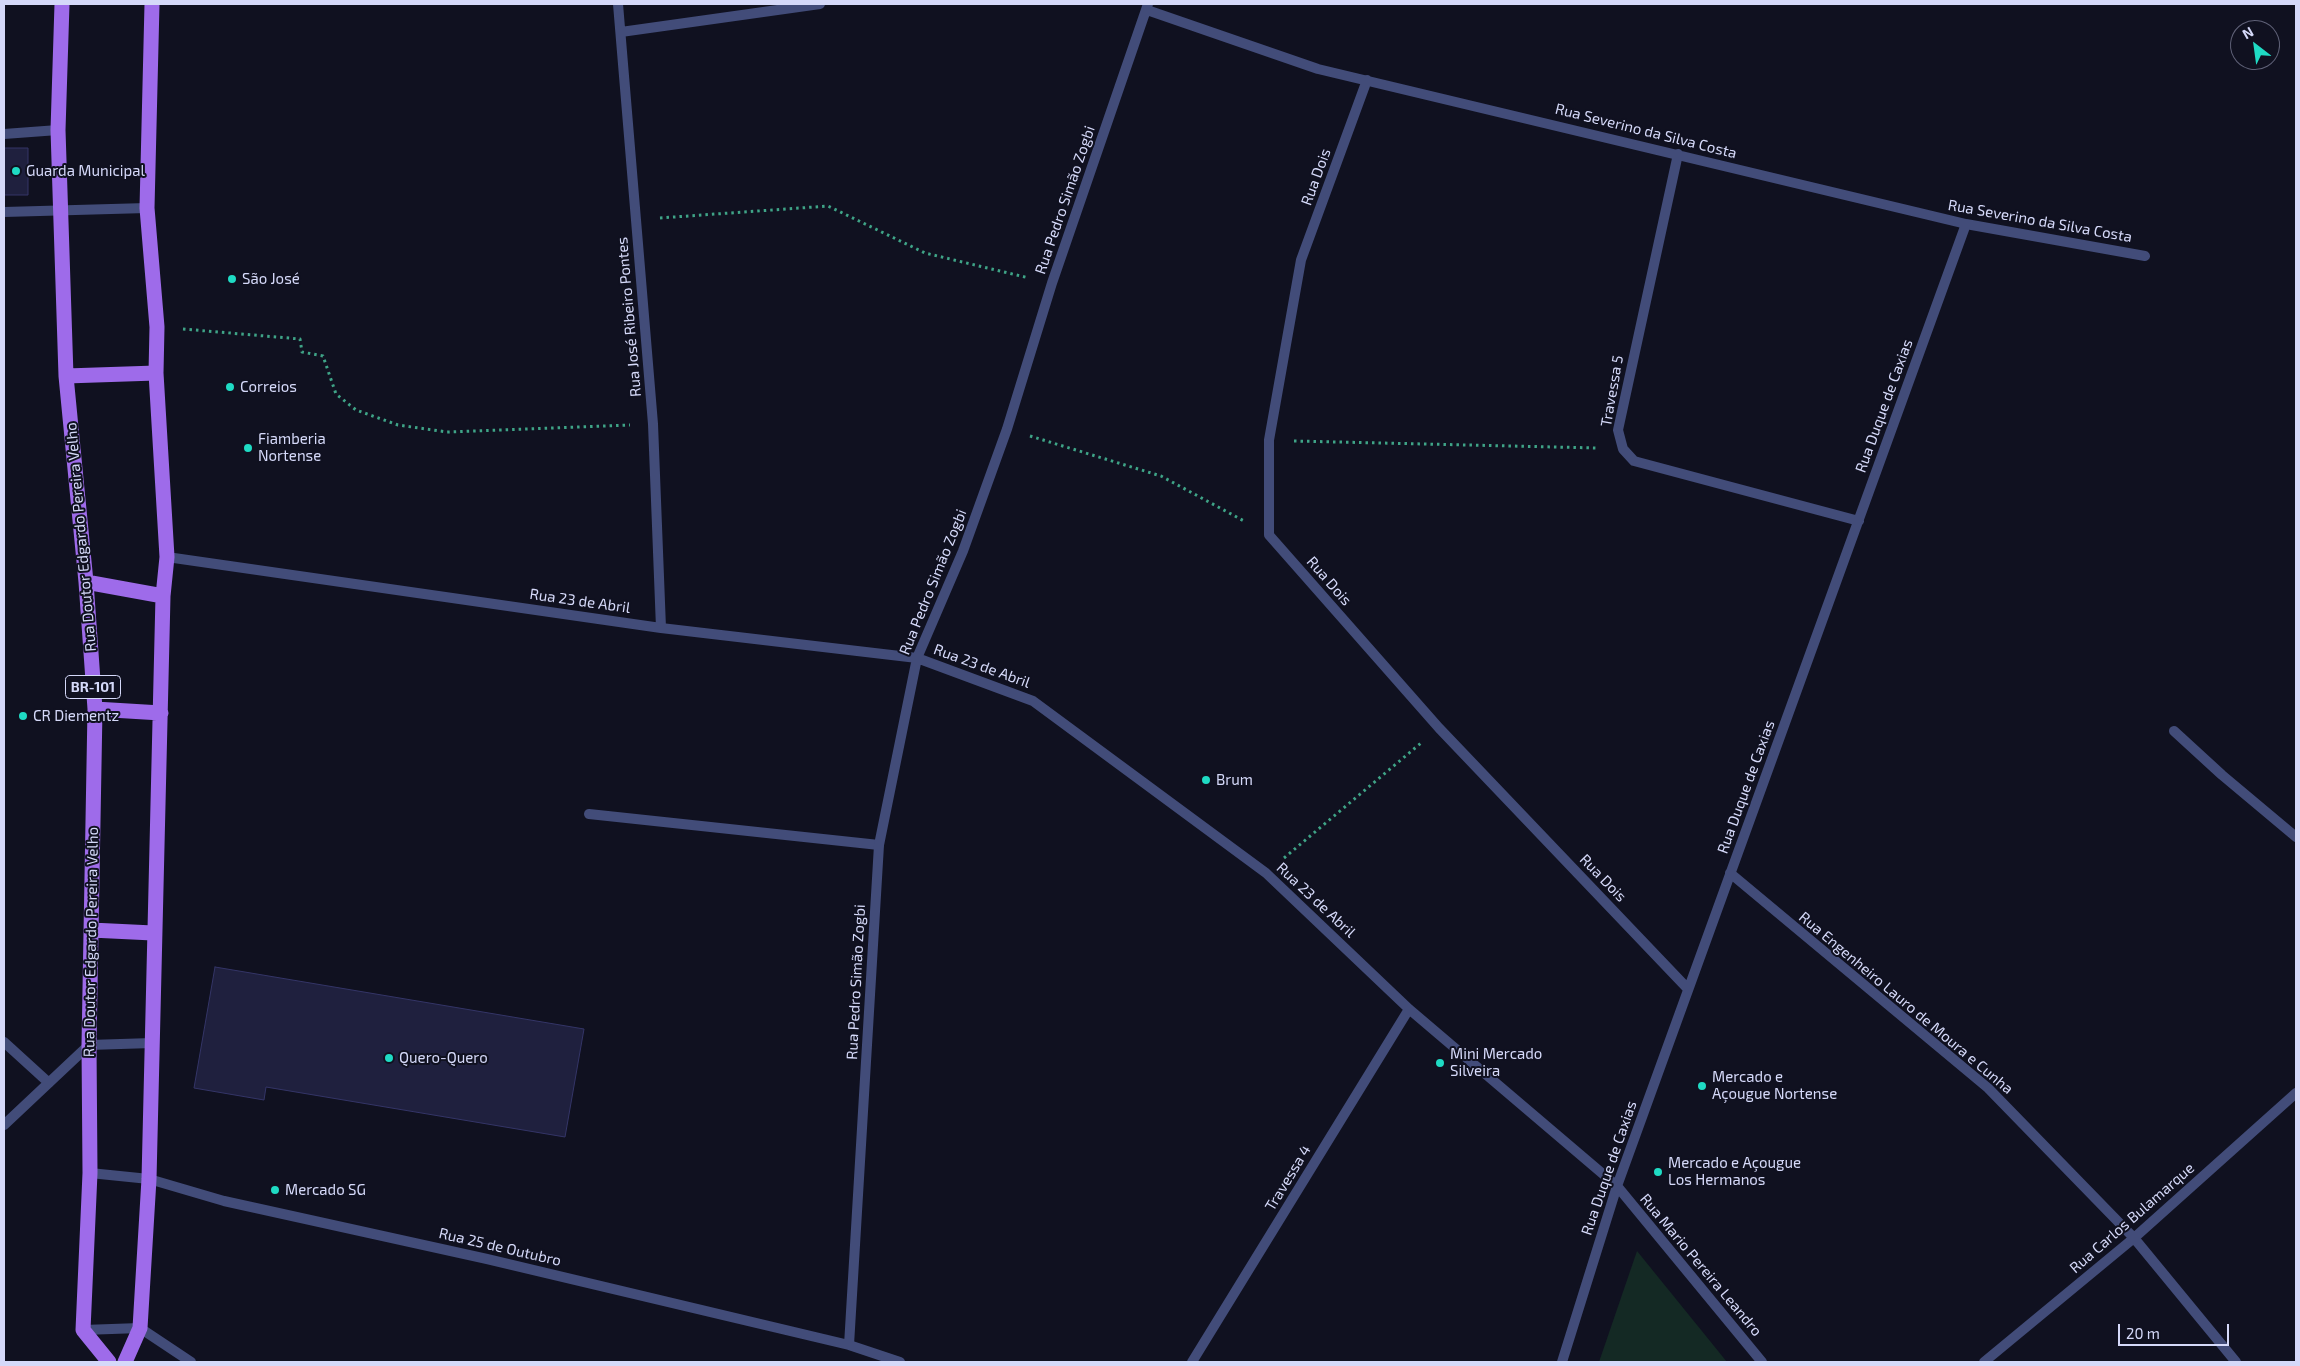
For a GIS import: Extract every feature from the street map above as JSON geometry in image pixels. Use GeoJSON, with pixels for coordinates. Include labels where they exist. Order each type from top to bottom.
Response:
{"type":"FeatureCollection","features":[{"type":"Feature","properties":{"kind":"main road","name":"Rua Doutor Edgardo Pereira Velho"},"geometry":{"type":"LineString","coordinates":[[62,4],[58,130],[66,376],[86,582],[95,709],[88,1045],[90,1173],[83,1330]]}},
{"type":"Feature","properties":{"kind":"main road"},"geometry":{"type":"LineString","coordinates":[[125,1362],[140,1328],[149,1179],[153,933],[163,596],[167,557],[156,373],[157,327],[147,208],[152,4]]}},
{"type":"Feature","properties":{"kind":"main road"},"geometry":{"type":"LineString","coordinates":[[66,376],[156,373]]}},
{"type":"Feature","properties":{"kind":"main road"},"geometry":{"type":"LineString","coordinates":[[86,582],[163,596]]}},
{"type":"Feature","properties":{"kind":"main road"},"geometry":{"type":"LineString","coordinates":[[95,709],[161,713]]}},
{"type":"Feature","properties":{"kind":"main road"},"geometry":{"type":"LineString","coordinates":[[91,930],[153,933]]}},
{"type":"Feature","properties":{"kind":"main road"},"geometry":{"type":"LineString","coordinates":[[83,1330],[109,1362]]}},
{"type":"Feature","properties":{"kind":"street","name":"Rua José Ribeiro Pontes"},"geometry":{"type":"LineString","coordinates":[[618,4],[653,424],[662,628]]}},
{"type":"Feature","properties":{"kind":"street"},"geometry":{"type":"LineString","coordinates":[[621,32],[820,4]]}},
{"type":"Feature","properties":{"kind":"street","name":"Rua Severino da Silva Costa"},"geometry":{"type":"LineString","coordinates":[[1148,7],[1318,69],[1966,224],[2145,256]]}},
{"type":"Feature","properties":{"kind":"street","name":"Rua Pedro Simão Zogbi"},"geometry":{"type":"LineString","coordinates":[[849,1345],[879,845],[917,658],[963,552],[1007,429],[1052,283],[1148,7]]}},
{"type":"Feature","properties":{"kind":"street","name":"Rua Dois"},"geometry":{"type":"LineString","coordinates":[[1367,80],[1301,260],[1268,440],[1269,534],[1439,728],[1688,989]]}},
{"type":"Feature","properties":{"kind":"street"},"geometry":{"type":"LineString","coordinates":[[4,134],[58,130]]}},
{"type":"Feature","properties":{"kind":"street","name":"Travessa 5"},"geometry":{"type":"LineString","coordinates":[[1623,449],[1618,430],[1678,154]]}},
{"type":"Feature","properties":{"kind":"street"},"geometry":{"type":"LineString","coordinates":[[4,212],[147,208]]}},
{"type":"Feature","properties":{"kind":"street","name":"Rua Duque de Caxias"},"geometry":{"type":"LineString","coordinates":[[1562,1362],[1617,1186],[1966,224]]}},
{"type":"Feature","properties":{"kind":"street"},"geometry":{"type":"LineString","coordinates":[[1623,449],[1634,461],[1858,521]]}},
{"type":"Feature","properties":{"kind":"street","name":"Rua 23 de Abril"},"geometry":{"type":"LineString","coordinates":[[167,557],[662,628],[917,658],[1033,701],[1266,873],[1409,1008],[1617,1186]]}},
{"type":"Feature","properties":{"kind":"street"},"geometry":{"type":"LineString","coordinates":[[2174,731],[2296,838]]}},
{"type":"Feature","properties":{"kind":"street"},"geometry":{"type":"LineString","coordinates":[[589,814],[879,845]]}},
{"type":"Feature","properties":{"kind":"street","name":"Rua Engenheiro Lauro de Moura e Cunha"},"geometry":{"type":"LineString","coordinates":[[1730,874],[1988,1088],[2134,1238],[2236,1362]]}},
{"type":"Feature","properties":{"kind":"street","name":"Travessa 4"},"geometry":{"type":"LineString","coordinates":[[1192,1362],[1409,1008]]}},
{"type":"Feature","properties":{"kind":"street"},"geometry":{"type":"LineString","coordinates":[[4,1042],[49,1083]]}},
{"type":"Feature","properties":{"kind":"street"},"geometry":{"type":"LineString","coordinates":[[4,1125],[88,1045],[152,1043]]}},
{"type":"Feature","properties":{"kind":"street","name":"Rua Carlos Bulamarque"},"geometry":{"type":"LineString","coordinates":[[1984,1362],[2134,1238],[2296,1093]]}},
{"type":"Feature","properties":{"kind":"street","name":"Rua 25 de Outubro"},"geometry":{"type":"LineString","coordinates":[[90,1173],[149,1179],[224,1201],[487,1259],[849,1345],[900,1362]]}},
{"type":"Feature","properties":{"kind":"street","name":"Rua Mario Pereira Leandro"},"geometry":{"type":"LineString","coordinates":[[1617,1186],[1762,1362]]}},
{"type":"Feature","properties":{"kind":"street"},"geometry":{"type":"LineString","coordinates":[[83,1330],[140,1328],[191,1362]]}},
{"type":"Feature","properties":{"kind":"path"},"geometry":{"type":"LineString","coordinates":[[635,219],[828,206],[925,253],[1052,283]]}},
{"type":"Feature","properties":{"kind":"path"},"geometry":{"type":"LineString","coordinates":[[157,327],[300,339],[302,352],[323,356],[336,394],[356,410],[398,425],[447,432],[653,424]]}},
{"type":"Feature","properties":{"kind":"path"},"geometry":{"type":"LineString","coordinates":[[1007,429],[1160,476],[1269,534]]}},
{"type":"Feature","properties":{"kind":"path"},"geometry":{"type":"LineString","coordinates":[[1268,440],[1623,449]]}},
{"type":"Feature","properties":{"kind":"path"},"geometry":{"type":"LineString","coordinates":[[1266,873],[1439,728]]}},
{"type":"Feature","properties":{"kind":"green space"},"geometry":{"type":"Polygon","coordinates":[[[1637,1251],[1727,1362],[1599,1362],[1637,1251]]]}},
{"type":"Feature","properties":{"kind":"building","name":"Guarda Municipal"},"geometry":{"type":"Polygon","coordinates":[[[4,148],[28,148],[28,195],[4,195],[4,148]]]}},
{"type":"Feature","properties":{"kind":"building","name":"Quero-Quero"},"geometry":{"type":"Polygon","coordinates":[[[215,967],[584,1029],[565,1137],[266,1087],[264,1100],[194,1088],[215,967]]]}},
{"type":"Feature","properties":{"kind":"place","name":"Guarda Municipal"},"geometry":{"type":"Point","coordinates":[16,171]}},
{"type":"Feature","properties":{"kind":"place","name":"São José"},"geometry":{"type":"Point","coordinates":[232,279]}},
{"type":"Feature","properties":{"kind":"place","name":"Correios"},"geometry":{"type":"Point","coordinates":[230,387]}},
{"type":"Feature","properties":{"kind":"place","name":"Fiamberia Nortense"},"geometry":{"type":"Point","coordinates":[248,448]}},
{"type":"Feature","properties":{"kind":"place","name":"CR Diementz"},"geometry":{"type":"Point","coordinates":[23,716]}},
{"type":"Feature","properties":{"kind":"place","name":"Brum"},"geometry":{"type":"Point","coordinates":[1206,780]}},
{"type":"Feature","properties":{"kind":"place","name":"Quero-Quero"},"geometry":{"type":"Point","coordinates":[389,1058]}},
{"type":"Feature","properties":{"kind":"place","name":"Mini Mercado Silveira"},"geometry":{"type":"Point","coordinates":[1440,1063]}},
{"type":"Feature","properties":{"kind":"place","name":"Mercado e Açougue Nortense"},"geometry":{"type":"Point","coordinates":[1702,1086]}},
{"type":"Feature","properties":{"kind":"place","name":"Mercado e Açougue Los Hermanos"},"geometry":{"type":"Point","coordinates":[1658,1172]}},
{"type":"Feature","properties":{"kind":"place","name":"Mercado SG"},"geometry":{"type":"Point","coordinates":[275,1190]}}]}
